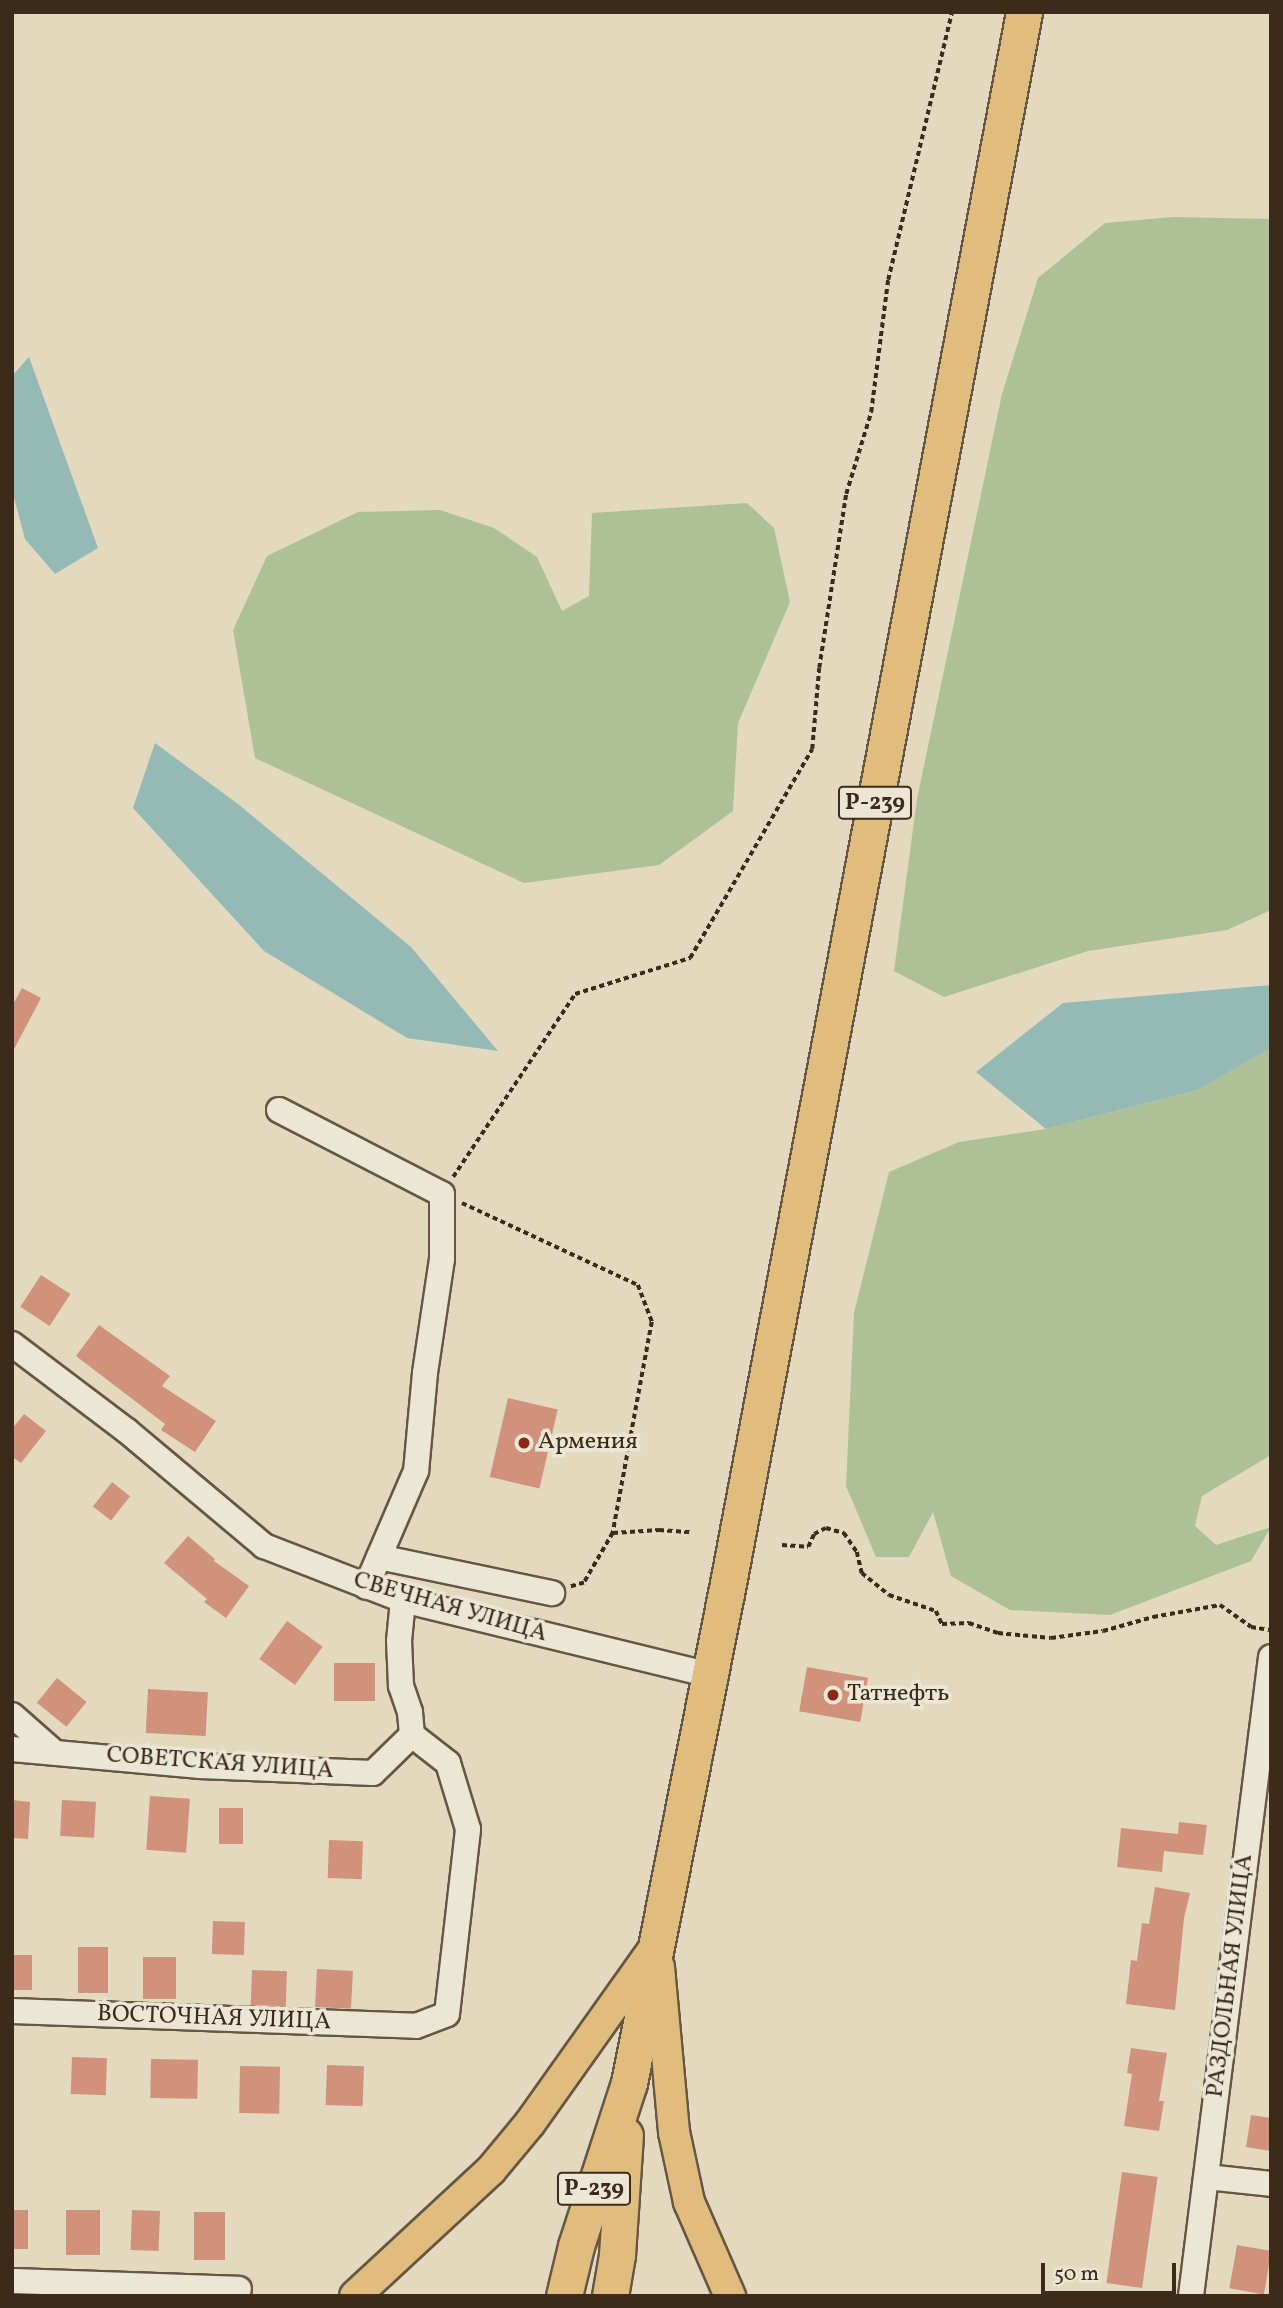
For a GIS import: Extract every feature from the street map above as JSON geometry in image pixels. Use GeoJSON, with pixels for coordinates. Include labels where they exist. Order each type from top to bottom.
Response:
{"type":"FeatureCollection","features":[{"type":"Feature","properties":{"kind":"highway","name":"Р-239"},"geometry":{"type":"LineString","coordinates":[[564,2296],[576,2246],[629,2083],[710,1675],[1024,12]]}},
{"type":"Feature","properties":{"kind":"highway","name":"Р-239"},"geometry":{"type":"LineString","coordinates":[[610,2296],[617,2255],[629,2083]]}},
{"type":"Feature","properties":{"kind":"main road"},"geometry":{"type":"LineString","coordinates":[[355,2296],[491,2170],[530,2123],[657,1943]]}},
{"type":"Feature","properties":{"kind":"main road"},"geometry":{"type":"LineString","coordinates":[[657,1943],[674,2132],[689,2202],[730,2296]]}},
{"type":"Feature","properties":{"kind":"street"},"geometry":{"type":"LineString","coordinates":[[279,1110],[442,1194],[442,1259],[425,1373],[416,1471],[366,1587]]}},
{"type":"Feature","properties":{"kind":"street","name":"СВЕЧНАЯ УЛИЦА"},"geometry":{"type":"LineString","coordinates":[[12,1343],[127,1431],[264,1546],[403,1600],[710,1675]]}},
{"type":"Feature","properties":{"kind":"street"},"geometry":{"type":"LineString","coordinates":[[379,1557],[552,1594]]}},
{"type":"Feature","properties":{"kind":"street"},"geometry":{"type":"LineString","coordinates":[[403,1600],[399,1641],[401,1686],[410,1712],[412,1735]]}},
{"type":"Feature","properties":{"kind":"street","name":"РАЗДОЛЬНАЯ УЛИЦА"},"geometry":{"type":"LineString","coordinates":[[1191,2296],[1271,1657]]}},
{"type":"Feature","properties":{"kind":"street"},"geometry":{"type":"LineString","coordinates":[[12,1715],[54,1752]]}},
{"type":"Feature","properties":{"kind":"street","name":"СОВЕТСКАЯ УЛИЦА"},"geometry":{"type":"LineString","coordinates":[[12,1749],[200,1766],[373,1773],[412,1735]]}},
{"type":"Feature","properties":{"kind":"street","name":"ВОСТОЧНАЯ УЛИЦА"},"geometry":{"type":"LineString","coordinates":[[12,2011],[416,2026],[447,2014],[468,1829],[448,1763],[412,1735]]}},
{"type":"Feature","properties":{"kind":"street"},"geometry":{"type":"LineString","coordinates":[[1207,2177],[1271,2184]]}},
{"type":"Feature","properties":{"kind":"street"},"geometry":{"type":"LineString","coordinates":[[12,2281],[239,2289]]}},
{"type":"Feature","properties":{"kind":"path"},"geometry":{"type":"LineString","coordinates":[[552,1594],[584,1583],[613,1533],[652,1322],[638,1285],[442,1194],[575,995],[690,958],[812,749],[819,668],[846,494],[871,412],[888,280],[952,12]]}},
{"type":"Feature","properties":{"kind":"path"},"geometry":{"type":"LineString","coordinates":[[782,1545],[808,1547],[814,1534],[826,1528],[844,1533],[857,1552],[862,1573],[889,1595],[936,1611],[942,1624],[969,1623],[998,1633],[1051,1638],[1103,1631],[1153,1616],[1220,1605],[1251,1627],[1271,1630]]}},
{"type":"Feature","properties":{"kind":"path"},"geometry":{"type":"LineString","coordinates":[[613,1533],[659,1530],[691,1532]]}},
{"type":"Feature","properties":{"kind":"green space"},"geometry":{"type":"Polygon","coordinates":[[[1173,217],[1271,219],[1271,910],[1227,930],[1088,951],[944,997],[894,971],[917,799],[1002,394],[1038,278],[1105,223],[1173,217]]]}},
{"type":"Feature","properties":{"kind":"green space"},"geometry":{"type":"Polygon","coordinates":[[[747,503],[774,528],[790,602],[738,723],[733,811],[659,865],[524,883],[255,758],[233,630],[267,556],[358,512],[440,510],[494,528],[537,557],[562,611],[589,596],[592,513],[747,503]]]}},
{"type":"Feature","properties":{"kind":"green space"},"geometry":{"type":"Polygon","coordinates":[[[1271,1048],[1271,1455],[1202,1496],[1195,1526],[1216,1545],[1271,1527],[1251,1561],[1110,1615],[1010,1610],[951,1576],[933,1512],[909,1557],[876,1557],[846,1486],[854,1313],[889,1172],[959,1142],[1046,1129],[1198,1090],[1271,1048]]]}},
{"type":"Feature","properties":{"kind":"water"},"geometry":{"type":"Polygon","coordinates":[[[29,357],[98,548],[55,574],[25,539],[12,490],[12,376],[29,357]]]}},
{"type":"Feature","properties":{"kind":"water"},"geometry":{"type":"Polygon","coordinates":[[[155,743],[238,804],[411,947],[498,1051],[407,1038],[264,951],[133,808],[155,743]]]}},
{"type":"Feature","properties":{"kind":"water"},"geometry":{"type":"Polygon","coordinates":[[[1271,985],[1271,1048],[1198,1090],[1046,1129],[976,1072],[1063,1003],[1271,985]]]}},
{"type":"Feature","properties":{"kind":"building"},"geometry":{"type":"Polygon","coordinates":[[[22,988],[41,998],[12,1053],[12,1006],[22,988]]]}},
{"type":"Feature","properties":{"kind":"building"},"geometry":{"type":"Polygon","coordinates":[[[41,1275],[70,1294],[50,1326],[20,1307],[41,1275]]]}},
{"type":"Feature","properties":{"kind":"building"},"geometry":{"type":"Polygon","coordinates":[[[99,1325],[170,1376],[162,1386],[216,1421],[195,1452],[161,1430],[165,1424],[76,1356],[99,1325]]]}},
{"type":"Feature","properties":{"kind":"building","name":"Армения"},"geometry":{"type":"Polygon","coordinates":[[[508,1398],[558,1409],[539,1488],[490,1477],[508,1398]]]}},
{"type":"Feature","properties":{"kind":"building"},"geometry":{"type":"Polygon","coordinates":[[[24,1414],[46,1431],[21,1463],[12,1457],[12,1429],[24,1414]]]}},
{"type":"Feature","properties":{"kind":"building"},"geometry":{"type":"Polygon","coordinates":[[[112,1482],[130,1496],[111,1521],[93,1506],[112,1482]]]}},
{"type":"Feature","properties":{"kind":"building"},"geometry":{"type":"Polygon","coordinates":[[[188,1536],[215,1559],[214,1561],[249,1586],[226,1618],[204,1602],[207,1599],[164,1563],[188,1536]]]}},
{"type":"Feature","properties":{"kind":"building"},"geometry":{"type":"Polygon","coordinates":[[[287,1621],[323,1647],[295,1685],[259,1659],[287,1621]]]}},
{"type":"Feature","properties":{"kind":"building"},"geometry":{"type":"Polygon","coordinates":[[[334,1663],[375,1663],[375,1701],[334,1701],[334,1663]]]}},
{"type":"Feature","properties":{"kind":"building","name":"Татнефть"},"geometry":{"type":"Polygon","coordinates":[[[807,1667],[868,1678],[860,1722],[799,1711],[807,1667]]]}},
{"type":"Feature","properties":{"kind":"building"},"geometry":{"type":"Polygon","coordinates":[[[57,1678],[87,1702],[66,1727],[37,1703],[57,1678]]]}},
{"type":"Feature","properties":{"kind":"building"},"geometry":{"type":"Polygon","coordinates":[[[148,1689],[208,1692],[206,1736],[146,1733],[148,1689]]]}},
{"type":"Feature","properties":{"kind":"building"},"geometry":{"type":"Polygon","coordinates":[[[150,1796],[190,1799],[186,1853],[146,1850],[150,1796]]]}},
{"type":"Feature","properties":{"kind":"building"},"geometry":{"type":"Polygon","coordinates":[[[12,1800],[30,1802],[28,1839],[12,1838],[12,1800]]]}},
{"type":"Feature","properties":{"kind":"building"},"geometry":{"type":"Polygon","coordinates":[[[62,1800],[96,1802],[94,1838],[60,1836],[62,1800]]]}},
{"type":"Feature","properties":{"kind":"building"},"geometry":{"type":"Polygon","coordinates":[[[219,1808],[243,1808],[243,1844],[219,1844],[219,1808]]]}},
{"type":"Feature","properties":{"kind":"building"},"geometry":{"type":"Polygon","coordinates":[[[1179,1822],[1207,1825],[1203,1855],[1164,1851],[1162,1872],[1117,1867],[1121,1828],[1178,1834],[1179,1822]]]}},
{"type":"Feature","properties":{"kind":"building"},"geometry":{"type":"Polygon","coordinates":[[[329,1840],[363,1841],[362,1879],[328,1878],[329,1840]]]}},
{"type":"Feature","properties":{"kind":"building"},"geometry":{"type":"Polygon","coordinates":[[[1155,1887],[1190,1893],[1184,1918],[1175,2010],[1126,2004],[1131,1960],[1137,1961],[1142,1923],[1149,1924],[1155,1887]]]}},
{"type":"Feature","properties":{"kind":"building"},"geometry":{"type":"Polygon","coordinates":[[[213,1921],[245,1922],[244,1955],[212,1954],[213,1921]]]}},
{"type":"Feature","properties":{"kind":"building"},"geometry":{"type":"Polygon","coordinates":[[[78,1947],[108,1947],[108,1993],[78,1993],[78,1947]]]}},
{"type":"Feature","properties":{"kind":"building"},"geometry":{"type":"Polygon","coordinates":[[[12,1955],[32,1955],[32,1990],[12,1990],[12,1955]]]}},
{"type":"Feature","properties":{"kind":"building"},"geometry":{"type":"Polygon","coordinates":[[[143,1957],[176,1957],[176,1999],[143,1999],[143,1957]]]}},
{"type":"Feature","properties":{"kind":"building"},"geometry":{"type":"Polygon","coordinates":[[[317,1969],[353,1971],[351,2009],[315,2007],[317,1969]]]}},
{"type":"Feature","properties":{"kind":"building"},"geometry":{"type":"Polygon","coordinates":[[[252,1970],[287,1971],[286,2006],[251,2005],[252,1970]]]}},
{"type":"Feature","properties":{"kind":"building"},"geometry":{"type":"Polygon","coordinates":[[[1131,2048],[1167,2053],[1159,2101],[1164,2101],[1159,2131],[1124,2126],[1132,2074],[1127,2073],[1131,2048]]]}},
{"type":"Feature","properties":{"kind":"building"},"geometry":{"type":"Polygon","coordinates":[[[72,2057],[107,2058],[106,2095],[71,2094],[72,2057]]]}},
{"type":"Feature","properties":{"kind":"building"},"geometry":{"type":"Polygon","coordinates":[[[151,2059],[198,2060],[197,2099],[150,2098],[151,2059]]]}},
{"type":"Feature","properties":{"kind":"building"},"geometry":{"type":"Polygon","coordinates":[[[327,2065],[364,2066],[363,2106],[326,2105],[327,2065]]]}},
{"type":"Feature","properties":{"kind":"building"},"geometry":{"type":"Polygon","coordinates":[[[240,2066],[280,2067],[279,2114],[239,2113],[240,2066]]]}},
{"type":"Feature","properties":{"kind":"building"},"geometry":{"type":"Polygon","coordinates":[[[1251,2115],[1271,2118],[1271,2151],[1246,2147],[1251,2115]]]}},
{"type":"Feature","properties":{"kind":"building"},"geometry":{"type":"Polygon","coordinates":[[[1122,2172],[1158,2177],[1142,2288],[1106,2283],[1122,2172]]]}},
{"type":"Feature","properties":{"kind":"building"},"geometry":{"type":"Polygon","coordinates":[[[12,2210],[28,2210],[28,2249],[12,2249],[12,2210]]]}},
{"type":"Feature","properties":{"kind":"building"},"geometry":{"type":"Polygon","coordinates":[[[66,2210],[100,2210],[100,2255],[66,2255],[66,2210]]]}},
{"type":"Feature","properties":{"kind":"building"},"geometry":{"type":"Polygon","coordinates":[[[132,2210],[160,2211],[159,2251],[131,2250],[132,2210]]]}},
{"type":"Feature","properties":{"kind":"building"},"geometry":{"type":"Polygon","coordinates":[[[194,2212],[225,2212],[225,2260],[194,2260],[194,2212]]]}},
{"type":"Feature","properties":{"kind":"building"},"geometry":{"type":"Polygon","coordinates":[[[1237,2245],[1271,2251],[1264,2294],[1229,2288],[1237,2245]]]}},
{"type":"Feature","properties":{"kind":"place","name":"Армения"},"geometry":{"type":"Point","coordinates":[524,1443]}},
{"type":"Feature","properties":{"kind":"place","name":"Татнефть"},"geometry":{"type":"Point","coordinates":[833,1695]}}]}
